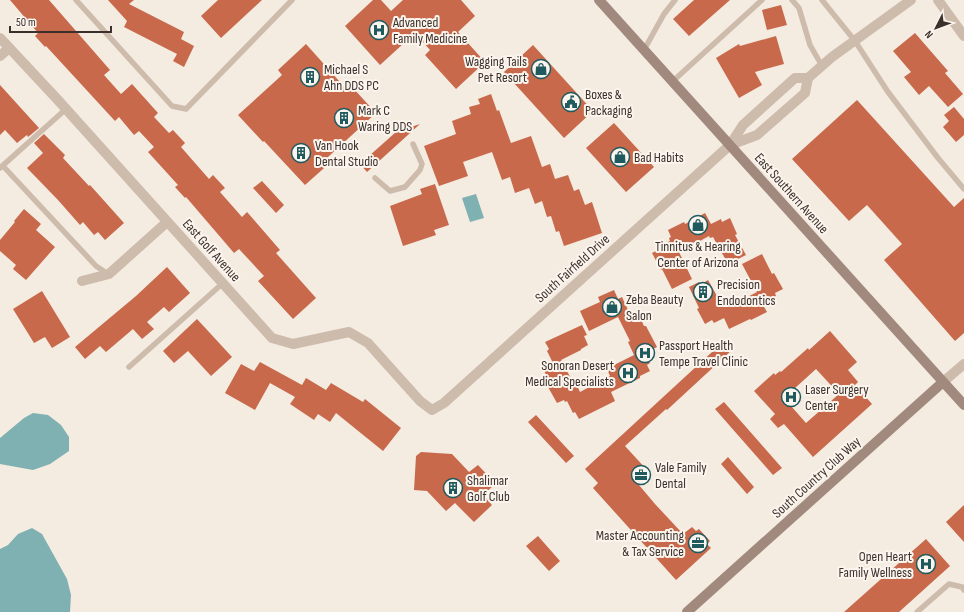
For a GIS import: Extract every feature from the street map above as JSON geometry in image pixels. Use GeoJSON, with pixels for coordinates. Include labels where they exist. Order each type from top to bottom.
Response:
{"type":"FeatureCollection","features":[{"type":"Feature","properties":{"kind":"main road","name":"East Southern Avenue"},"geometry":{"type":"LineString","coordinates":[[599,0],[964,405]]}},
{"type":"Feature","properties":{"kind":"main road","name":"South Country Club Way"},"geometry":{"type":"LineString","coordinates":[[687,612],[943,382]]}},
{"type":"Feature","properties":{"kind":"street","name":"South Fairfield Drive"},"geometry":{"type":"LineString","coordinates":[[730,145],[757,135],[804,93],[808,78],[911,0]]}},
{"type":"Feature","properties":{"kind":"street"},"geometry":{"type":"LineString","coordinates":[[938,0],[964,36]]}},
{"type":"Feature","properties":{"kind":"street","name":"East Golf Avenue"},"geometry":{"type":"LineString","coordinates":[[0,38],[66,109],[272,338],[293,344],[349,332],[368,343],[420,402],[432,410]]}},
{"type":"Feature","properties":{"kind":"street"},"geometry":{"type":"LineString","coordinates":[[0,56],[9,48]]}},
{"type":"Feature","properties":{"kind":"street","name":"South Fairfield Drive"},"geometry":{"type":"LineString","coordinates":[[432,410],[449,399],[730,145],[743,125],[795,78],[808,78]]}},
{"type":"Feature","properties":{"kind":"street"},"geometry":{"type":"LineString","coordinates":[[82,281],[109,274],[167,222]]}},
{"type":"Feature","properties":{"kind":"street","name":"South Country Club Way"},"geometry":{"type":"LineString","coordinates":[[943,382],[964,364]]}},
{"type":"Feature","properties":{"kind":"lane"},"geometry":{"type":"LineString","coordinates":[[76,0],[172,106],[186,109],[292,0]]}},
{"type":"Feature","properties":{"kind":"lane"},"geometry":{"type":"LineString","coordinates":[[644,50],[664,14],[675,0]]}},
{"type":"Feature","properties":{"kind":"lane"},"geometry":{"type":"LineString","coordinates":[[673,82],[762,0]]}},
{"type":"Feature","properties":{"kind":"lane"},"geometry":{"type":"LineString","coordinates":[[792,0],[799,8],[810,45],[822,66]]}},
{"type":"Feature","properties":{"kind":"lane"},"geometry":{"type":"LineString","coordinates":[[822,0],[855,41],[888,92],[938,158],[964,189]]}},
{"type":"Feature","properties":{"kind":"lane"},"geometry":{"type":"LineString","coordinates":[[66,109],[2,167],[96,266],[109,274]]}},
{"type":"Feature","properties":{"kind":"lane"},"geometry":{"type":"LineString","coordinates":[[375,178],[390,191],[405,187],[420,170],[422,164],[413,144]]}},
{"type":"Feature","properties":{"kind":"lane"},"geometry":{"type":"LineString","coordinates":[[129,367],[223,283]]}},
{"type":"Feature","properties":{"kind":"lane"},"geometry":{"type":"LineString","coordinates":[[917,612],[949,584],[964,590]]}},
{"type":"Feature","properties":{"kind":"water"},"geometry":{"type":"Polygon","coordinates":[[[476,194],[484,218],[470,222],[462,198],[476,194]]]}},
{"type":"Feature","properties":{"kind":"water"},"geometry":{"type":"Polygon","coordinates":[[[33,413],[48,415],[61,425],[69,437],[69,451],[50,464],[33,470],[0,464],[0,438],[24,418],[33,413]]]}},
{"type":"Feature","properties":{"kind":"water"},"geometry":{"type":"Polygon","coordinates":[[[32,528],[42,534],[67,579],[71,595],[70,612],[0,612],[0,549],[8,545],[18,534],[32,528]]]}},
{"type":"Feature","properties":{"kind":"building"},"geometry":{"type":"Polygon","coordinates":[[[10,0],[49,0],[110,70],[104,75],[121,94],[132,84],[158,113],[154,117],[169,133],[173,130],[185,143],[181,147],[209,179],[213,175],[225,188],[220,192],[242,217],[247,212],[280,250],[276,253],[316,298],[293,319],[258,281],[264,276],[239,249],[234,253],[186,197],[185,198],[175,187],[178,185],[148,152],[154,147],[139,131],[134,135],[119,117],[115,121],[35,36],[38,33],[10,0]]]}},
{"type":"Feature","properties":{"kind":"building"},"geometry":{"type":"Polygon","coordinates":[[[108,0],[134,0],[129,4],[184,32],[181,39],[194,46],[184,67],[173,61],[177,54],[124,27],[127,21],[108,0]]]}},
{"type":"Feature","properties":{"kind":"building"},"geometry":{"type":"Polygon","coordinates":[[[218,0],[262,0],[221,38],[201,16],[218,0]]]}},
{"type":"Feature","properties":{"kind":"building"},"geometry":{"type":"Polygon","coordinates":[[[373,0],[381,0],[391,11],[403,0],[461,0],[475,16],[458,32],[485,62],[456,89],[425,55],[430,50],[415,33],[380,65],[345,26],[373,0]]]}},
{"type":"Feature","properties":{"kind":"building"},"geometry":{"type":"Polygon","coordinates":[[[694,0],[730,0],[689,36],[673,19],[694,0]]]}},
{"type":"Feature","properties":{"kind":"building"},"geometry":{"type":"Polygon","coordinates":[[[781,5],[787,25],[767,30],[762,10],[781,5]]]}},
{"type":"Feature","properties":{"kind":"building"},"geometry":{"type":"Polygon","coordinates":[[[915,33],[948,71],[945,73],[963,94],[948,107],[929,86],[919,95],[904,77],[911,72],[893,51],[915,33]]]}},
{"type":"Feature","properties":{"kind":"building"},"geometry":{"type":"Polygon","coordinates":[[[776,36],[784,64],[755,72],[762,85],[739,98],[716,58],[739,44],[740,46],[776,36]]]}},
{"type":"Feature","properties":{"kind":"building"},"geometry":{"type":"Polygon","coordinates":[[[306,44],[348,91],[352,87],[376,113],[328,157],[332,161],[305,185],[238,115],[282,75],[278,70],[306,44]]]}},
{"type":"Feature","properties":{"kind":"building"},"geometry":{"type":"Polygon","coordinates":[[[533,45],[593,111],[564,138],[504,72],[533,45]]]}},
{"type":"Feature","properties":{"kind":"building"},"geometry":{"type":"Polygon","coordinates":[[[0,85],[39,128],[28,137],[27,135],[17,143],[5,130],[0,135],[0,85]]]}},
{"type":"Feature","properties":{"kind":"building"},"geometry":{"type":"Polygon","coordinates":[[[491,94],[497,111],[499,110],[511,143],[531,136],[542,167],[550,164],[555,179],[568,175],[574,191],[579,189],[585,205],[592,202],[602,233],[564,246],[559,231],[556,232],[551,216],[547,217],[542,201],[535,204],[529,188],[515,193],[510,177],[502,180],[492,152],[463,162],[468,176],[439,186],[424,146],[456,134],[452,121],[471,114],[469,107],[480,104],[478,99],[491,94]]]}},
{"type":"Feature","properties":{"kind":"building"},"geometry":{"type":"Polygon","coordinates":[[[857,100],[954,207],[964,198],[964,333],[955,341],[884,260],[902,244],[867,205],[849,221],[792,159],[857,100]]]}},
{"type":"Feature","properties":{"kind":"building"},"geometry":{"type":"Polygon","coordinates":[[[954,107],[964,119],[964,135],[956,142],[943,127],[949,121],[944,115],[954,107]]]}},
{"type":"Feature","properties":{"kind":"building","name":"Bad Habits"},"geometry":{"type":"Polygon","coordinates":[[[614,123],[654,167],[626,192],[586,148],[614,123]]]}},
{"type":"Feature","properties":{"kind":"building"},"geometry":{"type":"Polygon","coordinates":[[[420,124],[367,172],[360,164],[396,132],[420,124]]]}},
{"type":"Feature","properties":{"kind":"building"},"geometry":{"type":"Polygon","coordinates":[[[44,134],[65,155],[63,158],[89,186],[90,185],[124,223],[105,240],[98,232],[94,235],[83,222],[80,225],[27,168],[43,153],[34,143],[44,134]]]}},
{"type":"Feature","properties":{"kind":"building"},"geometry":{"type":"Polygon","coordinates":[[[262,181],[284,205],[276,213],[253,188],[262,181]]]}},
{"type":"Feature","properties":{"kind":"building"},"geometry":{"type":"Polygon","coordinates":[[[435,184],[449,225],[434,230],[436,235],[403,246],[390,206],[422,194],[420,189],[435,184]]]}},
{"type":"Feature","properties":{"kind":"building"},"geometry":{"type":"Polygon","coordinates":[[[24,209],[41,224],[36,230],[55,247],[26,280],[13,269],[16,265],[0,251],[0,240],[24,209]]]}},
{"type":"Feature","properties":{"kind":"building"},"geometry":{"type":"Polygon","coordinates":[[[705,213],[711,224],[721,219],[722,222],[730,218],[737,234],[735,235],[746,255],[736,260],[735,258],[727,262],[713,237],[710,238],[709,236],[700,241],[699,240],[678,250],[692,279],[672,289],[652,253],[660,249],[658,247],[670,241],[669,238],[671,237],[668,230],[684,222],[685,224],[705,213]]]}},
{"type":"Feature","properties":{"kind":"building","name":"Precision Endodontics"},"geometry":{"type":"Polygon","coordinates":[[[762,254],[772,274],[774,273],[783,289],[775,293],[776,296],[765,302],[766,304],[763,305],[767,312],[729,329],[724,318],[714,323],[712,320],[705,324],[697,309],[699,308],[689,287],[699,282],[700,285],[708,280],[722,305],[725,304],[726,306],[735,301],[736,303],[757,292],[742,264],[762,254]]]}},
{"type":"Feature","properties":{"kind":"building"},"geometry":{"type":"Polygon","coordinates":[[[167,267],[190,293],[169,312],[164,307],[147,322],[154,329],[142,339],[133,329],[106,352],[100,346],[85,359],[75,347],[136,296],[167,267]]]}},
{"type":"Feature","properties":{"kind":"building"},"geometry":{"type":"Polygon","coordinates":[[[614,290],[618,299],[622,297],[628,310],[630,309],[632,313],[637,311],[657,347],[645,353],[650,363],[647,365],[650,371],[640,376],[640,378],[611,392],[615,401],[579,419],[575,412],[573,413],[567,401],[565,402],[564,400],[557,403],[548,387],[551,386],[542,366],[552,361],[547,351],[549,349],[545,342],[582,325],[587,335],[584,336],[588,345],[561,360],[574,384],[576,383],[580,392],[610,376],[607,369],[634,355],[628,342],[630,341],[618,317],[589,331],[580,311],[600,302],[598,297],[614,290]]]}},
{"type":"Feature","properties":{"kind":"building"},"geometry":{"type":"Polygon","coordinates":[[[42,291],[70,337],[52,348],[45,337],[34,343],[13,309],[42,291]]]}},
{"type":"Feature","properties":{"kind":"building"},"geometry":{"type":"Polygon","coordinates":[[[197,319],[232,357],[211,376],[188,351],[174,363],[163,351],[197,319]]]}},
{"type":"Feature","properties":{"kind":"building"},"geometry":{"type":"Polygon","coordinates":[[[830,331],[857,362],[848,370],[858,382],[855,385],[872,404],[813,457],[784,424],[778,428],[770,419],[775,414],[754,391],[774,373],[775,375],[780,371],[781,372],[808,348],[809,350],[830,331]],[[816,369],[784,398],[806,423],[839,394],[816,369]]]}},
{"type":"Feature","properties":{"kind":"building"},"geometry":{"type":"Polygon","coordinates":[[[724,341],[732,350],[667,410],[666,409],[625,446],[647,470],[644,472],[648,477],[639,485],[655,504],[683,534],[692,527],[696,531],[699,529],[710,541],[707,544],[711,548],[676,580],[593,488],[598,483],[585,469],[724,341]]]}},
{"type":"Feature","properties":{"kind":"building"},"geometry":{"type":"Polygon","coordinates":[[[260,362],[302,385],[306,378],[326,390],[331,383],[363,402],[365,399],[401,428],[383,451],[336,413],[330,422],[318,414],[314,420],[290,404],[295,397],[270,383],[255,410],[225,393],[241,364],[254,371],[260,362]]]}},
{"type":"Feature","properties":{"kind":"building"},"geometry":{"type":"Polygon","coordinates":[[[724,402],[782,468],[773,475],[715,409],[724,402]]]}},
{"type":"Feature","properties":{"kind":"building"},"geometry":{"type":"Polygon","coordinates":[[[536,415],[574,456],[566,463],[528,422],[536,415]]]}},
{"type":"Feature","properties":{"kind":"building","name":"Shalimar Golf Club"},"geometry":{"type":"Polygon","coordinates":[[[421,452],[452,454],[469,472],[478,465],[493,481],[493,486],[483,495],[492,505],[474,522],[455,503],[446,511],[427,491],[414,490],[416,456],[421,452]]]}},
{"type":"Feature","properties":{"kind":"building"},"geometry":{"type":"Polygon","coordinates":[[[728,457],[754,487],[747,494],[721,464],[728,457]]]}},
{"type":"Feature","properties":{"kind":"building"},"geometry":{"type":"Polygon","coordinates":[[[964,505],[964,542],[946,522],[964,505]]]}},
{"type":"Feature","properties":{"kind":"building"},"geometry":{"type":"Polygon","coordinates":[[[538,536],[560,561],[549,571],[526,546],[538,536]]]}},
{"type":"Feature","properties":{"kind":"building"},"geometry":{"type":"Polygon","coordinates":[[[926,539],[950,566],[899,612],[844,612],[926,539]]]}},
{"type":"Feature","properties":{"kind":"place","name":"Advanced Family Medicine"},"geometry":{"type":"Point","coordinates":[379,30]}},
{"type":"Feature","properties":{"kind":"place","name":"Wagging Tails Pet Resort"},"geometry":{"type":"Point","coordinates":[541,69]}},
{"type":"Feature","properties":{"kind":"place","name":"Michael S Ahn DDS PC"},"geometry":{"type":"Point","coordinates":[310,77]}},
{"type":"Feature","properties":{"kind":"place","name":"Boxes & Packaging"},"geometry":{"type":"Point","coordinates":[571,102]}},
{"type":"Feature","properties":{"kind":"place","name":"Mark C Waring DDS"},"geometry":{"type":"Point","coordinates":[344,118]}},
{"type":"Feature","properties":{"kind":"place","name":"Van Hook Dental Studio"},"geometry":{"type":"Point","coordinates":[301,153]}},
{"type":"Feature","properties":{"kind":"place","name":"Bad Habits"},"geometry":{"type":"Point","coordinates":[620,157]}},
{"type":"Feature","properties":{"kind":"place","name":"Tinnitus & Hearing Center of Arizona"},"geometry":{"type":"Point","coordinates":[698,225]}},
{"type":"Feature","properties":{"kind":"place","name":"Precision Endodontics"},"geometry":{"type":"Point","coordinates":[703,292]}},
{"type":"Feature","properties":{"kind":"place","name":"Zeba Beauty Salon"},"geometry":{"type":"Point","coordinates":[612,307]}},
{"type":"Feature","properties":{"kind":"place","name":"Passport Health Tempe Travel Clinic"},"geometry":{"type":"Point","coordinates":[645,353]}},
{"type":"Feature","properties":{"kind":"place","name":"Sonoran Desert Medical Specialists"},"geometry":{"type":"Point","coordinates":[628,373]}},
{"type":"Feature","properties":{"kind":"place","name":"Laser Surgery Center"},"geometry":{"type":"Point","coordinates":[791,397]}},
{"type":"Feature","properties":{"kind":"place","name":"Vale Family Dental"},"geometry":{"type":"Point","coordinates":[641,475]}},
{"type":"Feature","properties":{"kind":"place","name":"Shalimar Golf Club"},"geometry":{"type":"Point","coordinates":[453,488]}},
{"type":"Feature","properties":{"kind":"place","name":"Master Accounting & Tax Service"},"geometry":{"type":"Point","coordinates":[698,543]}},
{"type":"Feature","properties":{"kind":"place","name":"Open Heart Family Wellness"},"geometry":{"type":"Point","coordinates":[926,564]}}]}
